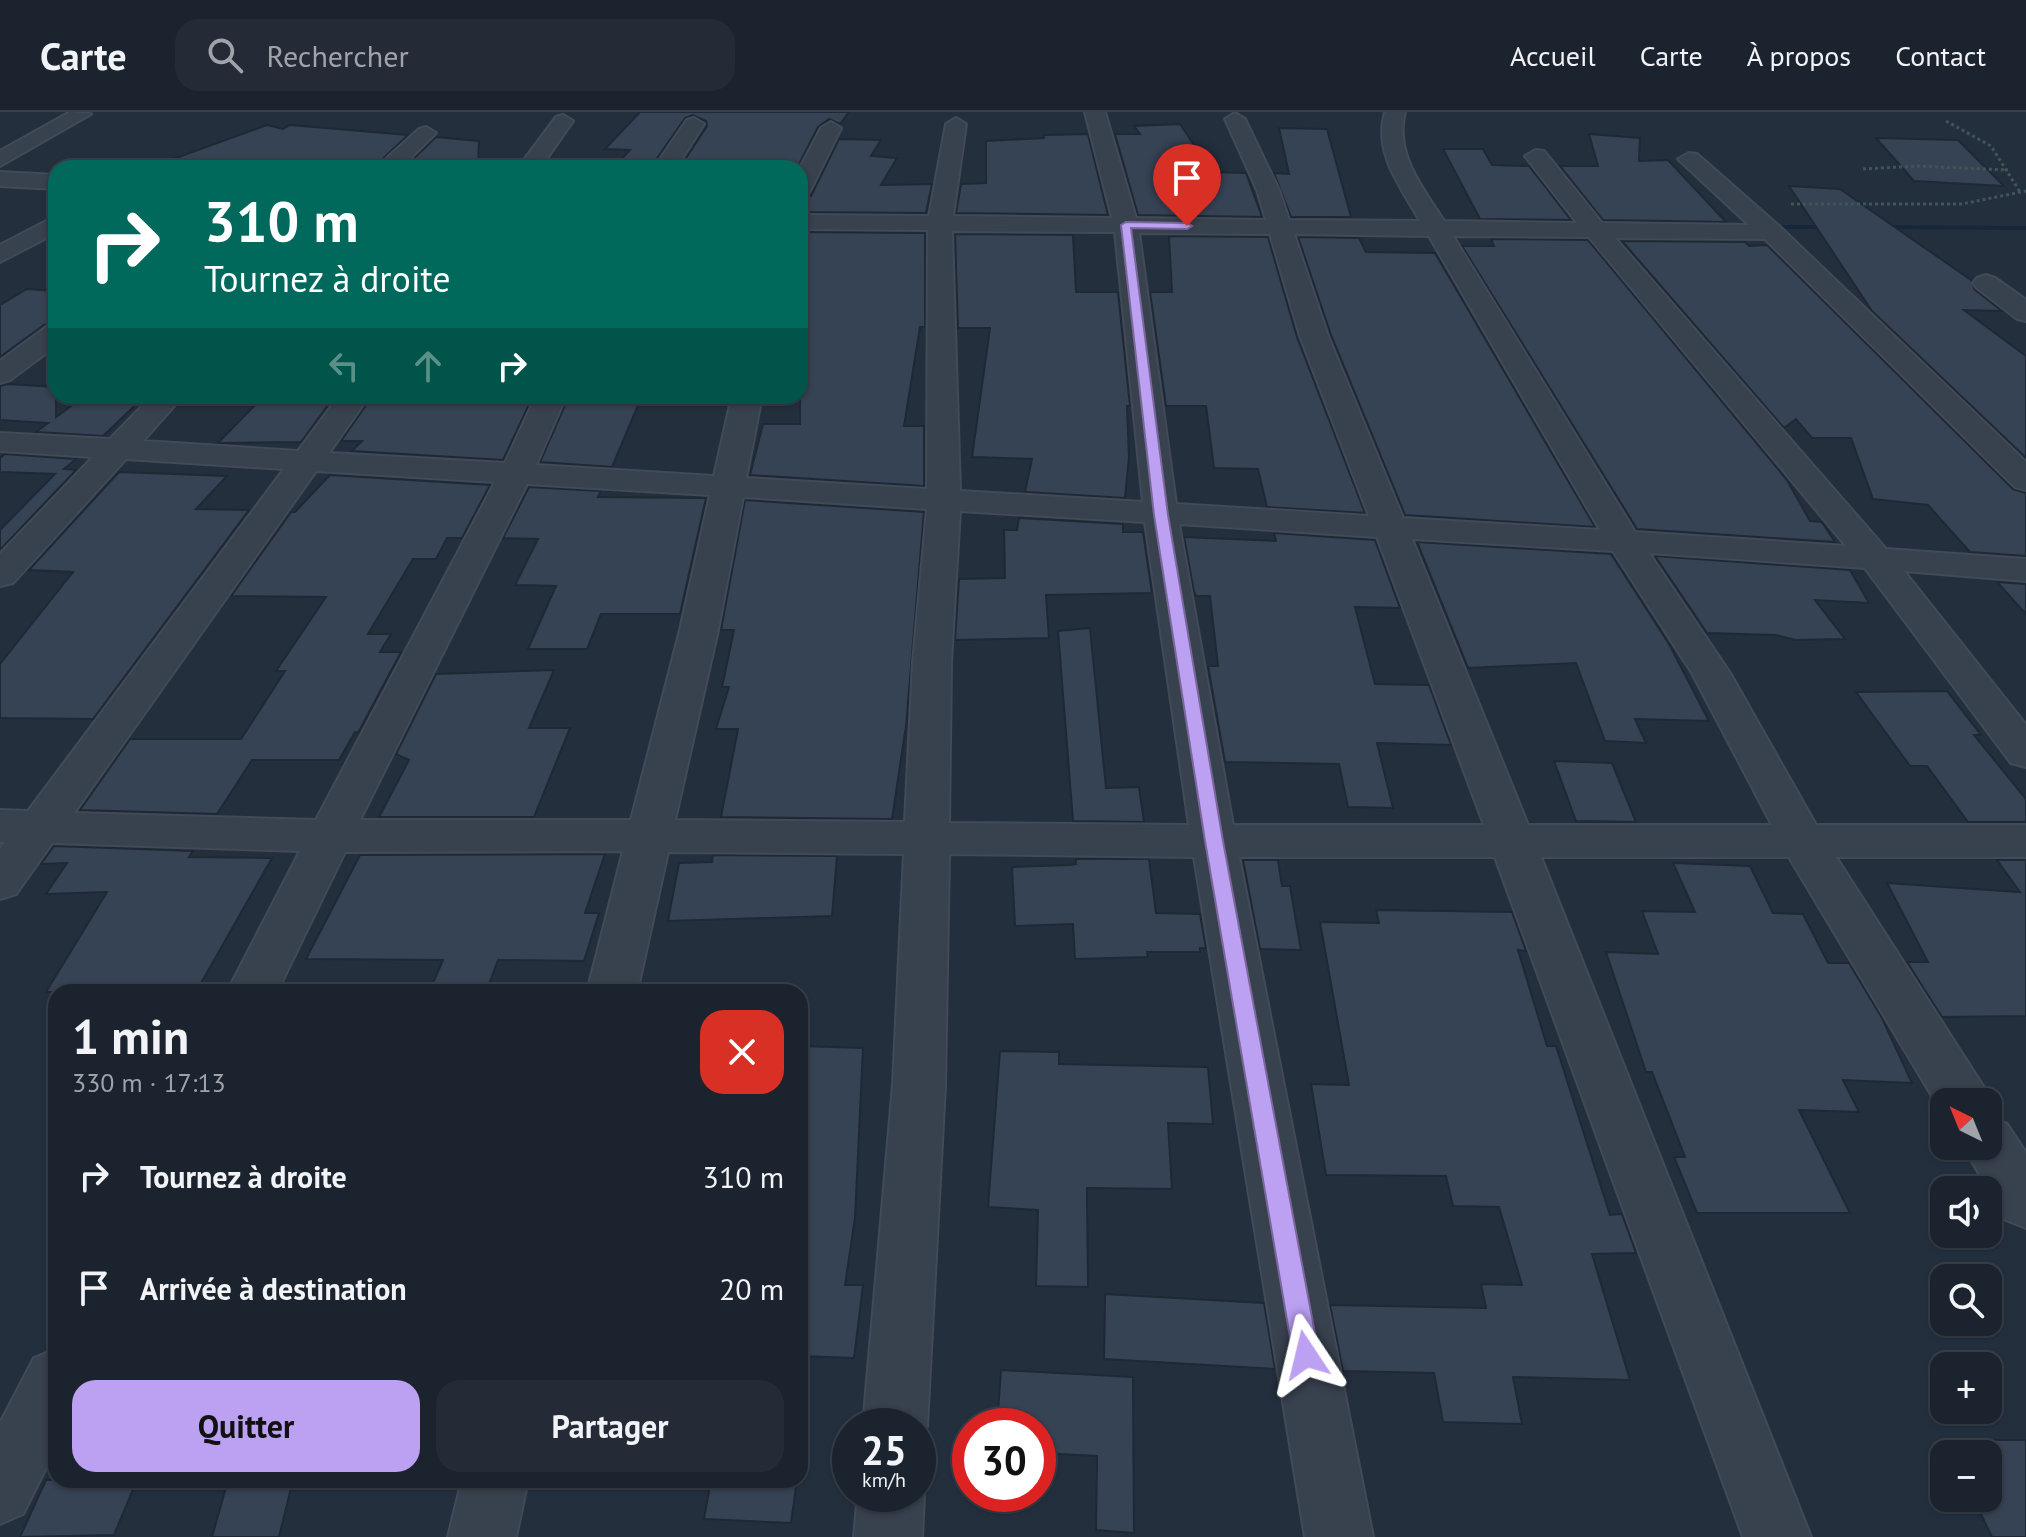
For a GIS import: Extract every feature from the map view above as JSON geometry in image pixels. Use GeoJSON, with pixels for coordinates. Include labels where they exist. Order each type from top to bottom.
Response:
{"type":"FeatureCollection","features":[{"type":"Feature","properties":{"kind":"street"},"geometry":{"type":"LineString","coordinates":[[1095,112],[1126,225],[1161,515],[1214,841],[1339,1537]]}},
{"type":"Feature","properties":{"kind":"street"},"geometry":{"type":"LineString","coordinates":[[1395,112],[1392,123],[1396,161],[1624,542],[1711,673],[1803,842],[1955,1088]]}},
{"type":"Feature","properties":{"kind":"street"},"geometry":{"type":"LineString","coordinates":[[0,160],[81,114]]}},
{"type":"Feature","properties":{"kind":"street"},"geometry":{"type":"LineString","coordinates":[[1235,119],[1268,190],[1314,336],[1392,530],[1777,1537]]}},
{"type":"Feature","properties":{"kind":"street"},"geometry":{"type":"LineString","coordinates":[[535,160],[563,121]]}},
{"type":"Feature","properties":{"kind":"street"},"geometry":{"type":"LineString","coordinates":[[670,160],[694,124]]}},
{"type":"Feature","properties":{"kind":"street"},"geometry":{"type":"LineString","coordinates":[[896,1408],[919,1085],[932,662],[944,501],[940,223],[956,124]]}},
{"type":"Feature","properties":{"kind":"street"},"geometry":{"type":"LineString","coordinates":[[808,173],[831,128]]}},
{"type":"Feature","properties":{"kind":"street"},"geometry":{"type":"LineString","coordinates":[[396,160],[426,133]]}},
{"type":"Feature","properties":{"kind":"street"},"geometry":{"type":"LineString","coordinates":[[1536,156],[1875,558],[2026,753]]}},
{"type":"Feature","properties":{"kind":"street"},"geometry":{"type":"LineString","coordinates":[[1689,159],[1771,232],[2026,480]]}},
{"type":"Feature","properties":{"kind":"street"},"geometry":{"type":"LineString","coordinates":[[0,179],[48,182]]}},
{"type":"Feature","properties":{"kind":"street"},"geometry":{"type":"LineString","coordinates":[[808,222],[1440,231],[1771,232]]}},
{"type":"Feature","properties":{"kind":"street"},"geometry":{"type":"LineString","coordinates":[[0,255],[48,228]]}},
{"type":"Feature","properties":{"kind":"street"},"geometry":{"type":"LineString","coordinates":[[1986,283],[2026,313]]}},
{"type":"Feature","properties":{"kind":"street"},"geometry":{"type":"LineString","coordinates":[[0,374],[48,339]]}},
{"type":"Feature","properties":{"kind":"street"},"geometry":{"type":"LineString","coordinates":[[0,575],[161,404]]}},
{"type":"Feature","properties":{"kind":"street"},"geometry":{"type":"LineString","coordinates":[[0,882],[20,826],[195,616],[348,404]]}},
{"type":"Feature","properties":{"kind":"street"},"geometry":{"type":"LineString","coordinates":[[256,984],[516,474],[547,404]]}},
{"type":"Feature","properties":{"kind":"street"},"geometry":{"type":"LineString","coordinates":[[614,984],[699,630],[745,404]]}},
{"type":"Feature","properties":{"kind":"street"},"geometry":{"type":"LineString","coordinates":[[0,442],[116,452],[727,486],[2026,570]]}},
{"type":"Feature","properties":{"kind":"street"},"geometry":{"type":"LineString","coordinates":[[20,826],[330,836],[475,834],[1214,841],[2026,841]]}},
{"type":"Feature","properties":{"kind":"street"},"geometry":{"type":"LineString","coordinates":[[2000,1160],[2026,1202]]}},
{"type":"Feature","properties":{"kind":"street"},"geometry":{"type":"LineString","coordinates":[[0,1491],[48,1396]]}},
{"type":"Feature","properties":{"kind":"street"},"geometry":{"type":"LineString","coordinates":[[482,1537],[493,1488]]}},
{"type":"Feature","properties":{"kind":"street"},"geometry":{"type":"LineString","coordinates":[[888,1537],[890,1512]]}},
{"type":"Feature","properties":{"kind":"path"},"geometry":{"type":"LineString","coordinates":[[1946,121],[1991,146],[2020,192]]}},
{"type":"Feature","properties":{"kind":"path"},"geometry":{"type":"LineString","coordinates":[[1863,169],[1918,166],[2008,170]]}},
{"type":"Feature","properties":{"kind":"path"},"geometry":{"type":"LineString","coordinates":[[1742,206],[1835,202],[1962,204],[2026,191]]}},
{"type":"Feature","properties":{"kind":"building"},"geometry":{"type":"Polygon","coordinates":[[[640,112],[849,112],[840,124],[829,119],[818,127],[801,160],[685,160],[707,126],[706,121],[693,115],[685,118],[656,160],[621,160],[630,150],[605,149],[640,112]]]}},
{"type":"Feature","properties":{"kind":"building"},"geometry":{"type":"Polygon","coordinates":[[[1180,124],[1212,172],[1246,173],[1262,217],[1138,215],[1115,134],[1140,134],[1134,126],[1180,124]]]}},
{"type":"Feature","properties":{"kind":"building"},"geometry":{"type":"Polygon","coordinates":[[[267,125],[283,129],[290,125],[408,135],[381,160],[170,160],[267,125]]]}},
{"type":"Feature","properties":{"kind":"building"},"geometry":{"type":"Polygon","coordinates":[[[1279,128],[1327,129],[1351,217],[1291,217],[1274,173],[1289,174],[1279,128]]]}},
{"type":"Feature","properties":{"kind":"building"},"geometry":{"type":"Polygon","coordinates":[[[1088,134],[1108,215],[956,213],[961,184],[986,183],[986,141],[1088,134]]]}},
{"type":"Feature","properties":{"kind":"building"},"geometry":{"type":"Polygon","coordinates":[[[1589,134],[1640,138],[1639,161],[1668,160],[1726,222],[1603,220],[1560,166],[1598,166],[1589,134]]]}},
{"type":"Feature","properties":{"kind":"building"},"geometry":{"type":"Polygon","coordinates":[[[436,137],[479,141],[478,160],[412,160],[436,137]]]}},
{"type":"Feature","properties":{"kind":"building"},"geometry":{"type":"Polygon","coordinates":[[[1876,138],[1958,140],[2004,186],[1914,181],[1876,138]]]}},
{"type":"Feature","properties":{"kind":"building"},"geometry":{"type":"Polygon","coordinates":[[[839,139],[881,140],[871,156],[897,158],[881,185],[932,184],[926,213],[808,212],[808,197],[839,139]]]}},
{"type":"Feature","properties":{"kind":"building"},"geometry":{"type":"Polygon","coordinates":[[[1443,149],[1483,149],[1492,165],[1529,166],[1571,220],[1480,219],[1443,149]]]}},
{"type":"Feature","properties":{"kind":"building"},"geometry":{"type":"Polygon","coordinates":[[[1789,186],[1840,189],[1971,280],[1975,290],[2002,311],[1964,310],[2026,356],[2026,458],[1872,311],[1789,186]]]}},
{"type":"Feature","properties":{"kind":"building"},"geometry":{"type":"Polygon","coordinates":[[[808,232],[925,233],[925,327],[920,327],[904,426],[924,426],[924,486],[750,475],[763,424],[800,424],[800,404],[808,404],[808,232]]]}},
{"type":"Feature","properties":{"kind":"building"},"geometry":{"type":"Polygon","coordinates":[[[955,234],[1073,235],[1076,292],[1118,292],[1130,406],[1127,406],[1129,457],[1125,498],[1025,492],[1032,459],[972,457],[990,328],[958,328],[955,234]]]}},
{"type":"Feature","properties":{"kind":"building"},"geometry":{"type":"Polygon","coordinates":[[[1169,236],[1268,237],[1297,337],[1365,513],[1267,507],[1258,469],[1214,468],[1206,406],[1166,406],[1150,292],[1172,292],[1169,236]]]}},
{"type":"Feature","properties":{"kind":"building"},"geometry":{"type":"Polygon","coordinates":[[[1298,237],[1359,238],[1366,252],[1435,253],[1595,527],[1405,515],[1331,335],[1298,237]]]}},
{"type":"Feature","properties":{"kind":"building"},"geometry":{"type":"Polygon","coordinates":[[[1491,239],[1588,240],[1787,480],[1810,521],[1822,522],[1835,542],[1637,529],[1462,246],[1494,246],[1491,239]]]}},
{"type":"Feature","properties":{"kind":"building"},"geometry":{"type":"Polygon","coordinates":[[[1622,241],[1767,245],[2013,489],[2026,493],[2026,556],[1970,552],[1928,505],[1873,499],[1851,438],[1812,438],[1796,419],[1784,428],[1622,241]]]}},
{"type":"Feature","properties":{"kind":"building"},"geometry":{"type":"Polygon","coordinates":[[[27,289],[48,290],[48,324],[0,357],[0,305],[27,289]]]}},
{"type":"Feature","properties":{"kind":"building"},"geometry":{"type":"Polygon","coordinates":[[[0,386],[48,387],[48,404],[56,404],[56,417],[74,404],[137,404],[103,436],[36,432],[48,423],[0,420],[0,386]]]}},
{"type":"Feature","properties":{"kind":"building"},"geometry":{"type":"Polygon","coordinates":[[[256,404],[328,405],[301,442],[218,443],[256,404]]]}},
{"type":"Feature","properties":{"kind":"building"},"geometry":{"type":"Polygon","coordinates":[[[367,404],[529,404],[503,460],[352,451],[362,441],[341,441],[367,404]]]}},
{"type":"Feature","properties":{"kind":"building"},"geometry":{"type":"Polygon","coordinates":[[[565,404],[639,404],[612,467],[540,462],[565,404]]]}},
{"type":"Feature","properties":{"kind":"building"},"geometry":{"type":"Polygon","coordinates":[[[5,454],[76,459],[64,469],[76,470],[0,550],[0,530],[55,474],[0,472],[0,458],[5,454]]]}},
{"type":"Feature","properties":{"kind":"building"},"geometry":{"type":"Polygon","coordinates":[[[119,472],[227,476],[196,509],[249,510],[93,719],[0,718],[0,664],[73,572],[29,570],[119,472]]]}},
{"type":"Feature","properties":{"kind":"building"},"geometry":{"type":"Polygon","coordinates":[[[330,475],[490,485],[462,538],[447,538],[436,559],[413,559],[368,634],[391,634],[380,652],[401,652],[358,733],[355,732],[339,760],[252,760],[217,814],[80,810],[130,739],[241,739],[285,671],[276,671],[326,597],[231,596],[291,512],[295,512],[330,475]]]}},
{"type":"Feature","properties":{"kind":"building"},"geometry":{"type":"Polygon","coordinates":[[[529,487],[601,491],[598,497],[706,498],[680,614],[601,614],[587,649],[528,649],[556,586],[515,585],[538,539],[503,538],[529,487]]]}},
{"type":"Feature","properties":{"kind":"building"},"geometry":{"type":"Polygon","coordinates":[[[745,500],[924,512],[906,726],[892,819],[721,817],[738,729],[716,729],[729,687],[722,687],[734,630],[721,630],[745,500]]]}},
{"type":"Feature","properties":{"kind":"building"},"geometry":{"type":"Polygon","coordinates":[[[1019,518],[1123,524],[1123,532],[1143,532],[1152,593],[1046,595],[1049,638],[955,640],[959,579],[1005,578],[1004,530],[1017,530],[1019,518]]]}},
{"type":"Feature","properties":{"kind":"building"},"geometry":{"type":"Polygon","coordinates":[[[1274,533],[1375,540],[1400,608],[1355,607],[1375,684],[1429,685],[1451,745],[1377,743],[1393,808],[1348,807],[1339,764],[1225,762],[1208,666],[1218,666],[1210,596],[1196,596],[1194,592],[1184,537],[1276,541],[1274,533]]]}},
{"type":"Feature","properties":{"kind":"building"},"geometry":{"type":"Polygon","coordinates":[[[1417,542],[1611,554],[1669,644],[1709,721],[1635,719],[1646,743],[1605,741],[1576,663],[1468,668],[1417,542]]]}},
{"type":"Feature","properties":{"kind":"building"},"geometry":{"type":"Polygon","coordinates":[[[1655,556],[1850,570],[1869,603],[1815,600],[1845,639],[1795,640],[1776,635],[1707,633],[1655,556]]]}},
{"type":"Feature","properties":{"kind":"building"},"geometry":{"type":"Polygon","coordinates":[[[1997,582],[2026,584],[2026,614],[1997,582]]]}},
{"type":"Feature","properties":{"kind":"building"},"geometry":{"type":"Polygon","coordinates":[[[1090,628],[1106,788],[1139,787],[1144,822],[1073,821],[1058,631],[1090,628]]]}},
{"type":"Feature","properties":{"kind":"building"},"geometry":{"type":"Polygon","coordinates":[[[554,670],[529,728],[570,728],[534,817],[379,817],[409,760],[396,754],[436,674],[554,670]]]}},
{"type":"Feature","properties":{"kind":"building"},"geometry":{"type":"Polygon","coordinates":[[[1947,691],[1981,735],[1974,735],[2026,799],[2026,822],[1968,822],[1927,766],[1910,766],[1856,692],[1947,691]]]}},
{"type":"Feature","properties":{"kind":"building"},"geometry":{"type":"Polygon","coordinates":[[[1554,761],[1612,763],[1636,822],[1576,821],[1554,761]]]}},
{"type":"Feature","properties":{"kind":"building"},"geometry":{"type":"Polygon","coordinates":[[[54,846],[193,851],[189,857],[272,858],[201,984],[51,984],[107,892],[46,894],[67,863],[41,864],[54,846]]]}},
{"type":"Feature","properties":{"kind":"building"},"geometry":{"type":"Polygon","coordinates":[[[605,854],[585,913],[599,913],[584,961],[498,960],[489,984],[432,984],[443,960],[306,959],[360,855],[605,854]]]}},
{"type":"Feature","properties":{"kind":"building"},"geometry":{"type":"Polygon","coordinates":[[[713,855],[837,856],[832,916],[668,921],[679,863],[712,862],[713,855]]]}},
{"type":"Feature","properties":{"kind":"building"},"geometry":{"type":"Polygon","coordinates":[[[1076,859],[1149,859],[1156,913],[1200,914],[1206,948],[1200,948],[1200,952],[1147,952],[1148,957],[1075,959],[1073,924],[1015,926],[1012,867],[1070,865],[1076,864],[1076,859]]]}},
{"type":"Feature","properties":{"kind":"building"},"geometry":{"type":"Polygon","coordinates":[[[1243,860],[1278,860],[1282,886],[1290,886],[1301,950],[1260,949],[1243,860]]]}},
{"type":"Feature","properties":{"kind":"building"},"geometry":{"type":"Polygon","coordinates":[[[1997,860],[2026,860],[2026,1016],[1942,1017],[1907,962],[1928,962],[1887,883],[2020,892],[1997,860]]]}},
{"type":"Feature","properties":{"kind":"building"},"geometry":{"type":"Polygon","coordinates":[[[1673,863],[1750,866],[1773,913],[1803,914],[1828,963],[1849,963],[1882,1018],[1912,1083],[1843,1080],[1859,1112],[1799,1110],[1850,1213],[1697,1213],[1674,1157],[1685,1157],[1652,1072],[1646,1072],[1606,952],[1658,954],[1642,911],[1695,912],[1673,863]]]}},
{"type":"Feature","properties":{"kind":"building"},"geometry":{"type":"Polygon","coordinates":[[[1376,910],[1512,912],[1526,951],[1518,950],[1547,1046],[1556,1046],[1610,1215],[1622,1214],[1636,1253],[1592,1254],[1630,1380],[1513,1377],[1522,1424],[1443,1422],[1434,1373],[1343,1371],[1330,1305],[1486,1308],[1481,1284],[1522,1285],[1499,1207],[1453,1206],[1446,1176],[1326,1175],[1311,1084],[1349,1085],[1320,922],[1379,923],[1376,910]]]}},
{"type":"Feature","properties":{"kind":"building"},"geometry":{"type":"Polygon","coordinates":[[[808,1046],[863,1048],[855,1218],[845,1285],[863,1285],[854,1358],[808,1356],[808,1046]]]}},
{"type":"Feature","properties":{"kind":"building"},"geometry":{"type":"Polygon","coordinates":[[[1000,1051],[1059,1052],[1059,1064],[1208,1067],[1213,1124],[1168,1123],[1172,1189],[1087,1188],[1088,1287],[1036,1286],[1038,1210],[988,1207],[1000,1051]]]}},
{"type":"Feature","properties":{"kind":"building"},"geometry":{"type":"Polygon","coordinates":[[[1105,1294],[1264,1303],[1275,1369],[1104,1359],[1105,1294]]]}},
{"type":"Feature","properties":{"kind":"building"},"geometry":{"type":"Polygon","coordinates":[[[1001,1370],[1133,1377],[1134,1533],[1096,1530],[1097,1456],[1056,1454],[1056,1408],[998,1408],[1001,1370]]]}},
{"type":"Feature","properties":{"kind":"building"},"geometry":{"type":"Polygon","coordinates":[[[2002,1440],[2026,1440],[2026,1537],[1992,1537],[1980,1512],[2002,1512],[2002,1440]]]}},
{"type":"Feature","properties":{"kind":"building"},"geometry":{"type":"Polygon","coordinates":[[[46,1480],[48,1488],[134,1488],[114,1535],[20,1537],[46,1480]]]}},
{"type":"Feature","properties":{"kind":"building"},"geometry":{"type":"Polygon","coordinates":[[[226,1488],[291,1488],[279,1537],[212,1537],[226,1488]]]}},
{"type":"Feature","properties":{"kind":"building"},"geometry":{"type":"Polygon","coordinates":[[[710,1488],[796,1488],[791,1523],[704,1519],[710,1488]]]}},
{"type":"Feature","properties":{"kind":"waterway"},"geometry":{"type":"LineString","coordinates":[[1776,227],[1835,227]]}},
{"type":"Feature","properties":{"kind":"waterway"},"geometry":{"type":"LineString","coordinates":[[1876,227],[2026,228]]}},
{"type":"Feature","properties":{"kind":"route"},"geometry":{"type":"LineString","coordinates":[[1187,226],[1126,225],[1161,515],[1214,841],[1306,1355]]}}]}
